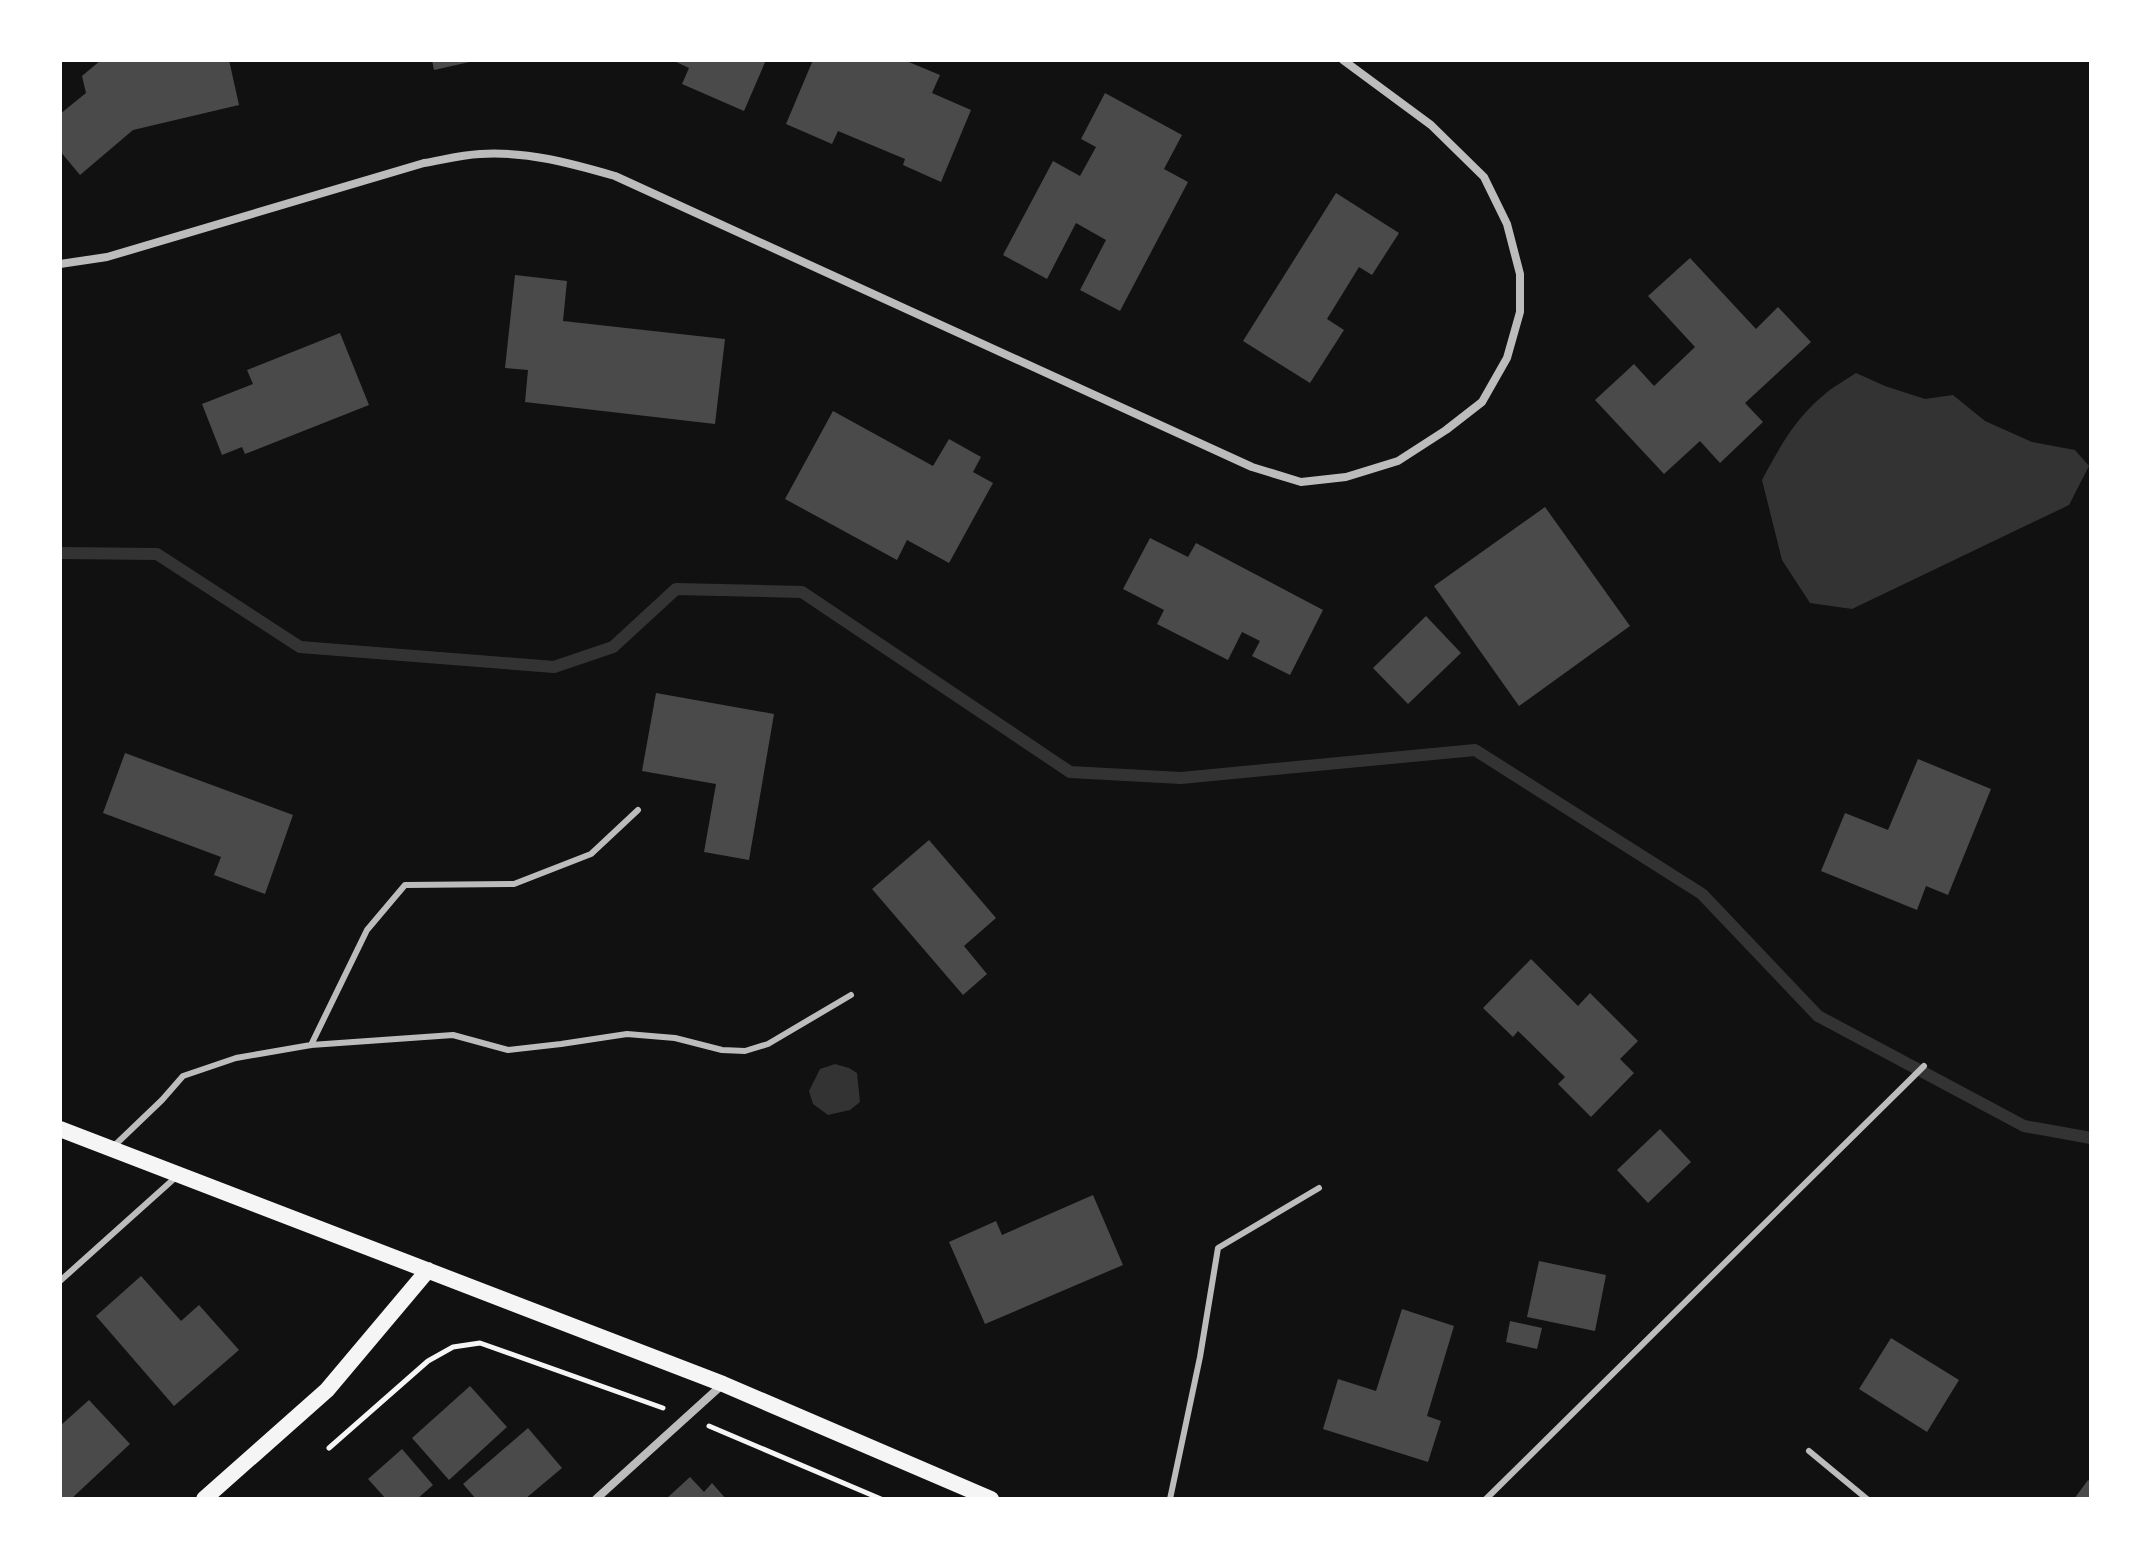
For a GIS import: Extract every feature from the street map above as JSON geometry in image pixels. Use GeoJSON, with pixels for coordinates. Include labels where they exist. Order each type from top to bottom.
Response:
{"type":"FeatureCollection","features":[{"type":"Feature","properties":{"kind":"main road"},"geometry":{"type":"LineString","coordinates":[[60,1129],[723,1384],[991,1499]]}},
{"type":"Feature","properties":{"kind":"main road"},"geometry":{"type":"LineString","coordinates":[[204,1499],[327,1390],[428,1270]]}},
{"type":"Feature","properties":{"kind":"street"},"geometry":{"type":"LineString","coordinates":[[60,264],[107,257],[424,163],[477,154],[517,153],[560,160],[615,176],[1252,467],[1301,482],[1346,477],[1398,461],[1482,402],[1507,358],[1520,312],[1520,274],[1507,224],[1484,177],[1431,125],[1343,60]]}},
{"type":"Feature","properties":{"kind":"street"},"geometry":{"type":"LineString","coordinates":[[596,1499],[723,1384]]}},
{"type":"Feature","properties":{"kind":"lane"},"geometry":{"type":"LineString","coordinates":[[311,1045],[367,930],[405,885],[514,884],[591,854],[638,810]]}},
{"type":"Feature","properties":{"kind":"lane"},"geometry":{"type":"LineString","coordinates":[[112,1148],[183,1076],[236,1058],[311,1045],[453,1035],[508,1050],[627,1034],[675,1038],[722,1050],[745,1051],[768,1044],[851,995]]}},
{"type":"Feature","properties":{"kind":"lane"},"geometry":{"type":"LineString","coordinates":[[1486,1499],[1924,1066]]}},
{"type":"Feature","properties":{"kind":"lane"},"geometry":{"type":"LineString","coordinates":[[60,1281],[179,1174]]}},
{"type":"Feature","properties":{"kind":"lane"},"geometry":{"type":"LineString","coordinates":[[1170,1499],[1200,1357],[1218,1248],[1319,1188]]}},
{"type":"Feature","properties":{"kind":"lane"},"geometry":{"type":"LineString","coordinates":[[1809,1451],[1867,1499]]}},
{"type":"Feature","properties":{"kind":"path"},"geometry":{"type":"LineString","coordinates":[[329,1448],[428,1361],[453,1347],[480,1343],[688,1416],[881,1499]]}},
{"type":"Feature","properties":{"kind":"shaded area"},"geometry":{"type":"Polygon","coordinates":[[[1856,373],[1925,399],[1953,395],[1985,421],[2032,442],[2075,450],[2089,466],[2069,505],[1852,609],[1810,603],[1782,560],[1762,480],[1805,413],[1829,391],[1856,373]]]}},
{"type":"Feature","properties":{"kind":"shaded area"},"geometry":{"type":"Polygon","coordinates":[[[835,1064],[857,1073],[860,1102],[850,1110],[828,1115],[813,1104],[809,1091],[820,1069],[835,1064]]]}},
{"type":"Feature","properties":{"kind":"building"},"geometry":{"type":"Polygon","coordinates":[[[101,60],[229,60],[239,105],[133,130],[80,175],[60,151],[60,114],[86,93],[82,76],[101,60]]]}},
{"type":"Feature","properties":{"kind":"building"},"geometry":{"type":"Polygon","coordinates":[[[432,60],[474,60],[474,61],[434,70],[432,60]]]}},
{"type":"Feature","properties":{"kind":"building"},"geometry":{"type":"Polygon","coordinates":[[[672,60],[766,60],[744,111],[682,84],[689,68],[672,60]]]}},
{"type":"Feature","properties":{"kind":"building"},"geometry":{"type":"Polygon","coordinates":[[[813,60],[904,60],[940,75],[932,93],[971,110],[941,182],[903,165],[905,159],[838,131],[832,144],[786,124],[813,60]]]}},
{"type":"Feature","properties":{"kind":"building"},"geometry":{"type":"Polygon","coordinates":[[[1105,93],[1182,135],[1164,169],[1188,182],[1120,311],[1080,290],[1106,240],[1076,223],[1047,279],[1003,255],[1053,161],[1080,176],[1096,147],[1081,139],[1105,93]]]}},
{"type":"Feature","properties":{"kind":"building"},"geometry":{"type":"Polygon","coordinates":[[[1336,193],[1399,233],[1372,275],[1359,267],[1327,319],[1344,330],[1310,383],[1243,341],[1336,193]]]}},
{"type":"Feature","properties":{"kind":"building"},"geometry":{"type":"Polygon","coordinates":[[[1690,258],[1756,329],[1778,307],[1811,342],[1745,403],[1763,422],[1720,463],[1700,441],[1664,474],[1595,400],[1634,364],[1654,386],[1695,347],[1648,296],[1690,258]]]}},
{"type":"Feature","properties":{"kind":"building"},"geometry":{"type":"Polygon","coordinates":[[[515,275],[567,281],[563,321],[725,339],[715,424],[525,402],[528,370],[505,368],[515,275]]]}},
{"type":"Feature","properties":{"kind":"building"},"geometry":{"type":"Polygon","coordinates":[[[340,333],[369,405],[245,454],[242,447],[222,455],[202,404],[253,384],[247,370],[340,333]]]}},
{"type":"Feature","properties":{"kind":"building"},"geometry":{"type":"Polygon","coordinates":[[[833,411],[933,466],[949,439],[981,457],[973,472],[993,483],[949,563],[907,540],[897,560],[785,499],[833,411]]]}},
{"type":"Feature","properties":{"kind":"building"},"geometry":{"type":"Polygon","coordinates":[[[1545,507],[1630,626],[1519,706],[1434,586],[1545,507]]]}},
{"type":"Feature","properties":{"kind":"building"},"geometry":{"type":"Polygon","coordinates":[[[1150,538],[1188,557],[1196,543],[1323,610],[1290,675],[1252,656],[1260,641],[1242,632],[1228,660],[1157,624],[1164,610],[1123,589],[1150,538]]]}},
{"type":"Feature","properties":{"kind":"building"},"geometry":{"type":"Polygon","coordinates":[[[1426,616],[1461,653],[1408,704],[1373,668],[1426,616]]]}},
{"type":"Feature","properties":{"kind":"building"},"geometry":{"type":"Polygon","coordinates":[[[656,693],[774,714],[749,860],[704,852],[716,784],[642,771],[656,693]]]}},
{"type":"Feature","properties":{"kind":"building"},"geometry":{"type":"Polygon","coordinates":[[[125,753],[293,815],[265,894],[214,875],[221,857],[103,813],[125,753]]]}},
{"type":"Feature","properties":{"kind":"building"},"geometry":{"type":"Polygon","coordinates":[[[1918,759],[1991,789],[1948,895],[1926,886],[1917,910],[1821,871],[1845,813],[1888,830],[1918,759]]]}},
{"type":"Feature","properties":{"kind":"building"},"geometry":{"type":"Polygon","coordinates":[[[929,840],[996,918],[964,946],[987,974],[963,995],[872,889],[929,840]]]}},
{"type":"Feature","properties":{"kind":"building"},"geometry":{"type":"Polygon","coordinates":[[[1531,959],[1578,1006],[1590,993],[1638,1041],[1620,1059],[1634,1073],[1591,1117],[1558,1084],[1565,1077],[1518,1031],[1513,1037],[1483,1008],[1531,959]]]}},
{"type":"Feature","properties":{"kind":"building"},"geometry":{"type":"Polygon","coordinates":[[[1660,1129],[1691,1162],[1648,1203],[1617,1170],[1660,1129]]]}},
{"type":"Feature","properties":{"kind":"building"},"geometry":{"type":"Polygon","coordinates":[[[1093,1195],[1123,1265],[985,1324],[949,1242],[996,1221],[1002,1235],[1093,1195]]]}},
{"type":"Feature","properties":{"kind":"building"},"geometry":{"type":"Polygon","coordinates":[[[1539,1261],[1606,1275],[1595,1331],[1527,1317],[1539,1261]]]}},
{"type":"Feature","properties":{"kind":"building"},"geometry":{"type":"Polygon","coordinates":[[[141,1276],[181,1321],[199,1305],[239,1350],[174,1406],[96,1316],[141,1276]]]}},
{"type":"Feature","properties":{"kind":"building"},"geometry":{"type":"Polygon","coordinates":[[[1402,1309],[1454,1326],[1427,1416],[1441,1421],[1428,1462],[1323,1429],[1338,1379],[1376,1391],[1402,1309]]]}},
{"type":"Feature","properties":{"kind":"building"},"geometry":{"type":"Polygon","coordinates":[[[1510,1321],[1542,1328],[1537,1349],[1506,1342],[1510,1321]]]}},
{"type":"Feature","properties":{"kind":"building"},"geometry":{"type":"Polygon","coordinates":[[[1891,1338],[1959,1380],[1927,1432],[1859,1389],[1891,1338]]]}},
{"type":"Feature","properties":{"kind":"building"},"geometry":{"type":"Polygon","coordinates":[[[470,1386],[507,1427],[449,1480],[412,1438],[470,1386]]]}},
{"type":"Feature","properties":{"kind":"building"},"geometry":{"type":"Polygon","coordinates":[[[89,1400],[130,1444],[71,1499],[60,1499],[60,1426],[89,1400]]]}},
{"type":"Feature","properties":{"kind":"building"},"geometry":{"type":"Polygon","coordinates":[[[528,1428],[562,1468],[525,1499],[476,1499],[463,1484],[528,1428]]]}},
{"type":"Feature","properties":{"kind":"building"},"geometry":{"type":"Polygon","coordinates":[[[402,1449],[433,1485],[417,1499],[386,1499],[368,1479],[402,1449]]]}},
{"type":"Feature","properties":{"kind":"building"},"geometry":{"type":"Polygon","coordinates":[[[690,1477],[704,1492],[712,1483],[726,1499],[666,1499],[690,1477]]]}},
{"type":"Feature","properties":{"kind":"building"},"geometry":{"type":"Polygon","coordinates":[[[2088,1480],[2091,1482],[2091,1499],[2074,1499],[2088,1480]]]}},
{"type":"Feature","properties":{"kind":"waterway"},"geometry":{"type":"LineString","coordinates":[[60,553],[157,554],[300,647],[554,667],[613,647],[676,589],[802,592],[1070,772],[1181,778],[1475,750],[1702,894],[1818,1016],[2024,1126],[2091,1138]]}}]}
